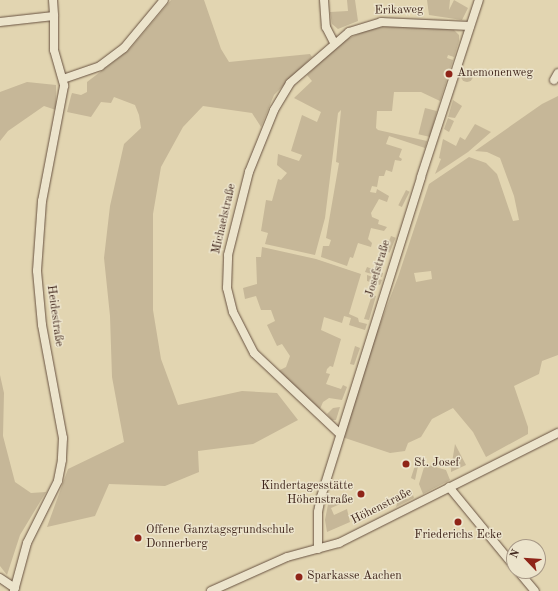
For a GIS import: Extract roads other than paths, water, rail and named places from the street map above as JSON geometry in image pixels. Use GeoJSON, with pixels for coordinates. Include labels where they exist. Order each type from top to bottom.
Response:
{"type":"FeatureCollection","features":[{"type":"Feature","properties":{"kind":"street","name":"Heidestraße"},"geometry":{"type":"LineString","coordinates":[[14,589],[27,543],[58,481],[62,460],[63,438],[42,325],[37,271],[42,201],[64,96],[64,79],[56,61],[53,0]]}},
{"type":"Feature","properties":{"kind":"street"},"geometry":{"type":"LineString","coordinates":[[64,79],[100,66],[124,48],[164,0]]}},
{"type":"Feature","properties":{"kind":"street"},"geometry":{"type":"LineString","coordinates":[[324,0],[326,27],[334,43]]}},
{"type":"Feature","properties":{"kind":"street","name":"Josefstraße"},"geometry":{"type":"LineString","coordinates":[[318,549],[318,512],[340,434],[470,26],[480,0]]}},
{"type":"Feature","properties":{"kind":"street"},"geometry":{"type":"LineString","coordinates":[[0,22],[54,16]]}},
{"type":"Feature","properties":{"kind":"street","name":"Erikaweg"},"geometry":{"type":"LineString","coordinates":[[334,43],[360,27],[381,22],[470,26]]}},
{"type":"Feature","properties":{"kind":"street","name":"Michaelstraße"},"geometry":{"type":"LineString","coordinates":[[334,43],[290,83],[274,110],[241,197],[230,244],[226,276],[233,312],[254,353],[340,434]]}},
{"type":"Feature","properties":{"kind":"street","name":"Höhenstraße"},"geometry":{"type":"LineString","coordinates":[[212,591],[287,557],[339,543],[558,433]]}},
{"type":"Feature","properties":{"kind":"street"},"geometry":{"type":"LineString","coordinates":[[449,487],[506,556]]}},
{"type":"Feature","properties":{"kind":"street"},"geometry":{"type":"LineString","coordinates":[[0,578],[14,589]]}},
{"type":"Feature","properties":{"kind":"street"},"geometry":{"type":"LineString","coordinates":[[525,579],[535,591]]}},
{"type":"Feature","properties":{"kind":"place","name":"Anemonenweg"},"geometry":{"type":"Point","coordinates":[449,74]}},
{"type":"Feature","properties":{"kind":"place","name":"St. Josef"},"geometry":{"type":"Point","coordinates":[406,464]}},
{"type":"Feature","properties":{"kind":"place","name":"Kindertagesstätte Höhenstraße"},"geometry":{"type":"Point","coordinates":[361,494]}},
{"type":"Feature","properties":{"kind":"place","name":"Friederichs Ecke"},"geometry":{"type":"Point","coordinates":[458,522]}},
{"type":"Feature","properties":{"kind":"place","name":"Offene Ganztagsgrundschule Donnerberg"},"geometry":{"type":"Point","coordinates":[138,538]}},
{"type":"Feature","properties":{"kind":"place","name":"Sparkasse Aachen"},"geometry":{"type":"Point","coordinates":[299,577]}}]}
